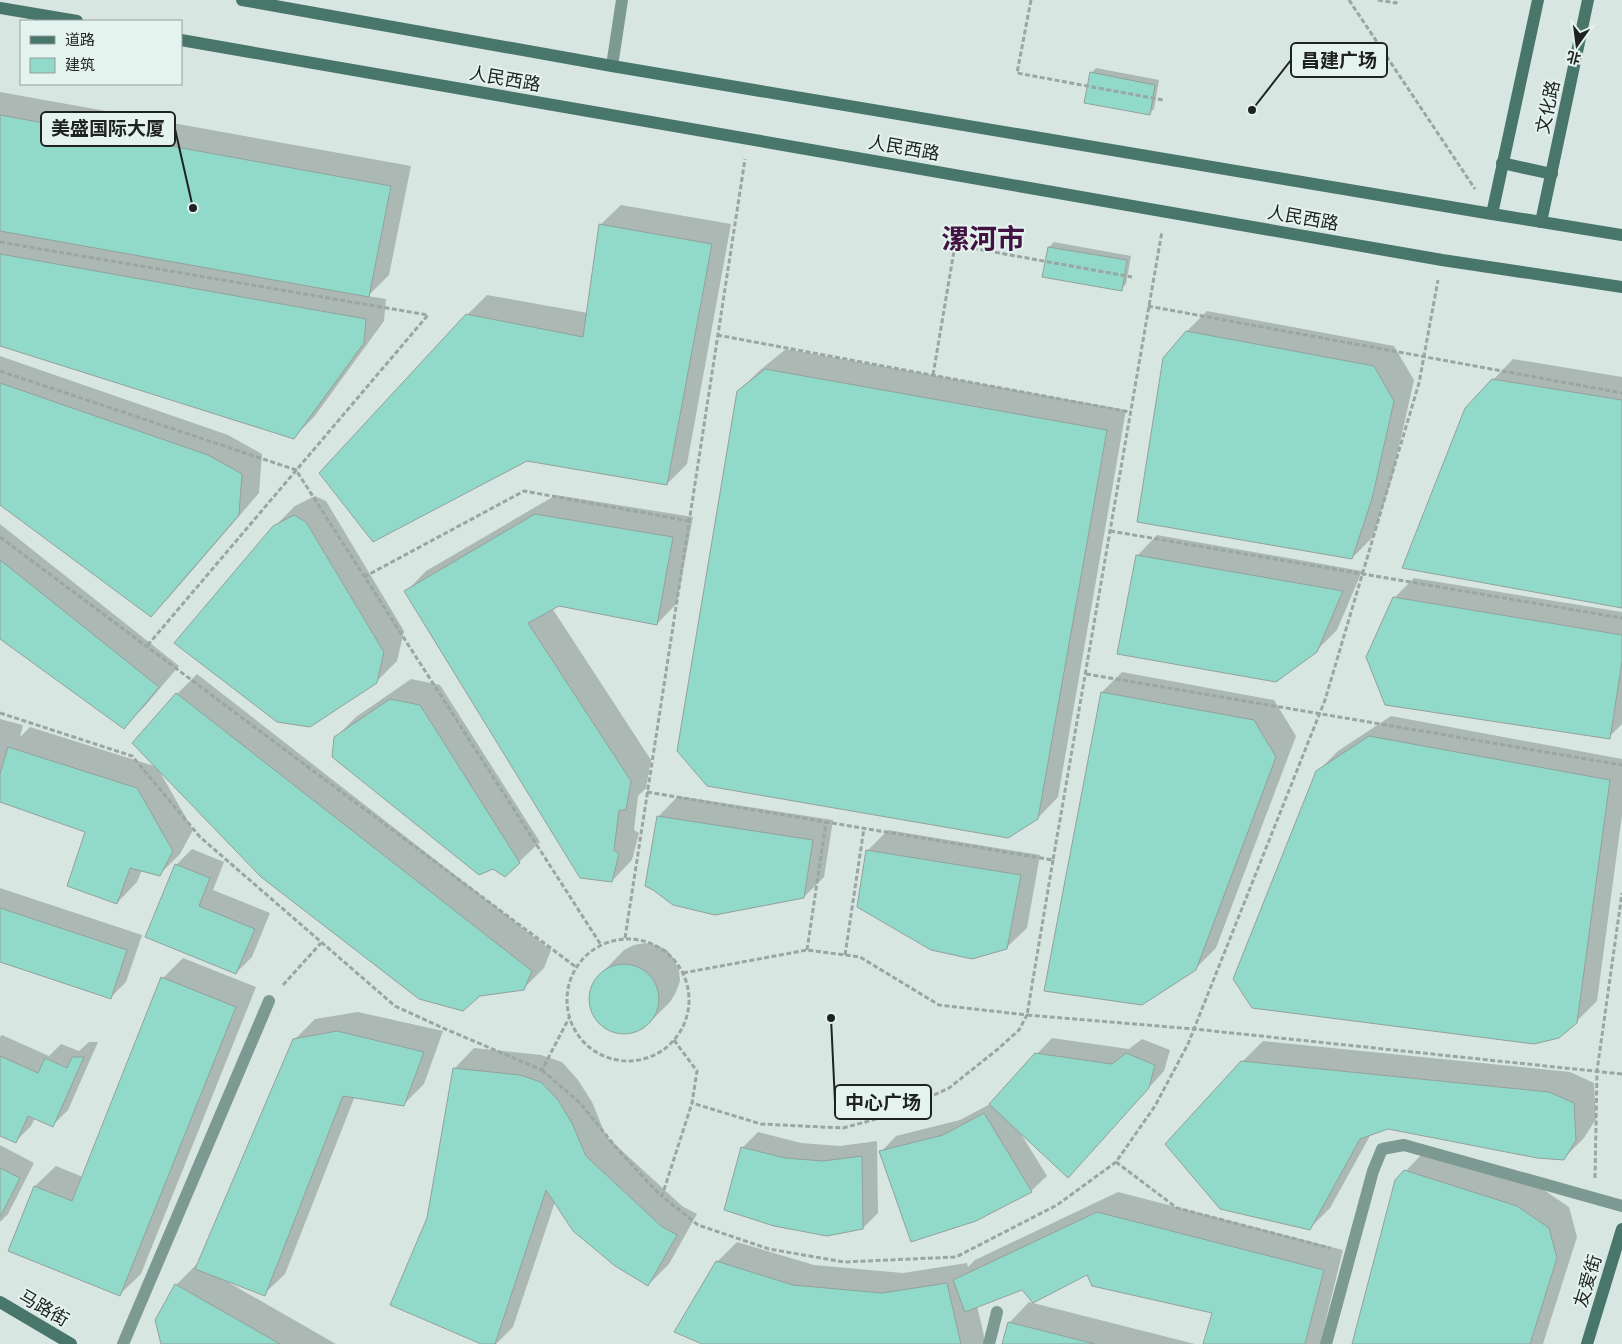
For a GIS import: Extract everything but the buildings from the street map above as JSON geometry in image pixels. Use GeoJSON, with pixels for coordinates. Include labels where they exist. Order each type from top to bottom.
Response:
{"type":"FeatureCollection","features":[{"type":"Feature","properties":{"kind":"main road","name":"人民西路"},"geometry":{"type":"LineString","coordinates":[[242,0],[612,66],[1622,235]]}},
{"type":"Feature","properties":{"kind":"main road","name":"文化路"},"geometry":{"type":"LineString","coordinates":[[1492,214],[1538,0]]}},
{"type":"Feature","properties":{"kind":"main road","name":"文化路"},"geometry":{"type":"LineString","coordinates":[[1541,222],[1588,0]]}},
{"type":"Feature","properties":{"kind":"main road"},"geometry":{"type":"LineString","coordinates":[[0,8],[71,20]]}},
{"type":"Feature","properties":{"kind":"main road","name":"人民西路"},"geometry":{"type":"LineString","coordinates":[[182,40],[1442,260],[1622,287]]}},
{"type":"Feature","properties":{"kind":"main road"},"geometry":{"type":"LineString","coordinates":[[1502,163],[1552,174]]}},
{"type":"Feature","properties":{"kind":"main road","name":"友爱街"},"geometry":{"type":"LineString","coordinates":[[1586,1344],[1622,1229]]}},
{"type":"Feature","properties":{"kind":"main road","name":"马路街"},"geometry":{"type":"LineString","coordinates":[[0,1302],[71,1344]]}},
{"type":"Feature","properties":{"kind":"street"},"geometry":{"type":"LineString","coordinates":[[612,66],[622,0]]}},
{"type":"Feature","properties":{"kind":"street"},"geometry":{"type":"LineString","coordinates":[[124,1344],[270,1001]]}},
{"type":"Feature","properties":{"kind":"street"},"geometry":{"type":"LineString","coordinates":[[1326,1344],[1372,1171],[1382,1150],[1404,1145],[1622,1206]]}},
{"type":"Feature","properties":{"kind":"street"},"geometry":{"type":"LineString","coordinates":[[989,1344],[997,1312]]}},
{"type":"Feature","properties":{"kind":"path"},"geometry":{"type":"LineString","coordinates":[[1031,0],[1018,73],[1163,100]]}},
{"type":"Feature","properties":{"kind":"path"},"geometry":{"type":"LineString","coordinates":[[1349,0],[1492,214]]}},
{"type":"Feature","properties":{"kind":"path"},"geometry":{"type":"LineString","coordinates":[[1378,0],[1396,3],[1396,0]]}},
{"type":"Feature","properties":{"kind":"path"},"geometry":{"type":"LineString","coordinates":[[625,938],[748,139]]}},
{"type":"Feature","properties":{"kind":"path"},"geometry":{"type":"LineString","coordinates":[[692,1103],[761,1124],[843,1128],[891,1115],[949,1088],[998,1049],[1018,1030],[1027,1015],[1165,211]]}},
{"type":"Feature","properties":{"kind":"path"},"geometry":{"type":"LineString","coordinates":[[0,242],[428,315],[147,646]]}},
{"type":"Feature","properties":{"kind":"path"},"geometry":{"type":"LineString","coordinates":[[933,375],[955,245],[1132,277]]}},
{"type":"Feature","properties":{"kind":"path"},"geometry":{"type":"LineString","coordinates":[[0,713],[132,756],[200,837],[395,1006],[542,1070],[580,1103],[619,1151],[662,1196],[698,1225],[769,1249],[844,1262],[956,1257],[1057,1205],[1116,1162],[1155,1106],[1188,1044],[1325,700],[1419,383],[1442,260]]}},
{"type":"Feature","properties":{"kind":"path"},"geometry":{"type":"LineString","coordinates":[[1148,306],[1622,393]]}},
{"type":"Feature","properties":{"kind":"path"},"geometry":{"type":"LineString","coordinates":[[717,335],[1130,412]]}},
{"type":"Feature","properties":{"kind":"path"},"geometry":{"type":"LineString","coordinates":[[0,370],[296,470],[601,944]]}},
{"type":"Feature","properties":{"kind":"path"},"geometry":{"type":"LineString","coordinates":[[364,577],[524,491],[689,521]]}},
{"type":"Feature","properties":{"kind":"path"},"geometry":{"type":"LineString","coordinates":[[1110,531],[1622,618]]}},
{"type":"Feature","properties":{"kind":"path"},"geometry":{"type":"LineString","coordinates":[[0,537],[576,967]]}},
{"type":"Feature","properties":{"kind":"path"},"geometry":{"type":"LineString","coordinates":[[1086,674],[1622,765]]}},
{"type":"Feature","properties":{"kind":"path"},"geometry":{"type":"LineString","coordinates":[[647,792],[1053,860]]}},
{"type":"Feature","properties":{"kind":"path"},"geometry":{"type":"LineString","coordinates":[[807,950],[826,822]]}},
{"type":"Feature","properties":{"kind":"path"},"geometry":{"type":"LineString","coordinates":[[845,955],[864,828]]}},
{"type":"Feature","properties":{"kind":"path"},"geometry":{"type":"LineString","coordinates":[[1594,1198],[1597,1071],[1622,893]]}},
{"type":"Feature","properties":{"kind":"path"},"geometry":{"type":"LineString","coordinates":[[625,938],[643,940],[659,947],[673,958],[683,973],[689,990],[689,1008],[684,1025],[674,1040],[660,1052],[643,1059],[624,1061],[606,1057],[590,1048],[577,1035],[569,1018],[566,1000],[568,983],[576,967],[587,954],[601,944],[625,938]]}},
{"type":"Feature","properties":{"kind":"path"},"geometry":{"type":"LineString","coordinates":[[270,1001],[321,943]]}},
{"type":"Feature","properties":{"kind":"path"},"geometry":{"type":"LineString","coordinates":[[683,973],[807,950],[860,957],[939,1005],[1027,1015],[1194,1029],[1622,1074]]}},
{"type":"Feature","properties":{"kind":"path"},"geometry":{"type":"LineString","coordinates":[[542,1070],[569,1018]]}},
{"type":"Feature","properties":{"kind":"path"},"geometry":{"type":"LineString","coordinates":[[662,1196],[692,1103],[697,1071],[674,1040]]}},
{"type":"Feature","properties":{"kind":"path"},"geometry":{"type":"LineString","coordinates":[[1116,1162],[1177,1208],[1350,1253]]}},
{"type":"Feature","properties":{"kind":"place","name":"昌建广场"},"geometry":{"type":"Point","coordinates":[1252,110]}},
{"type":"Feature","properties":{"kind":"place","name":"美盛国际大厦"},"geometry":{"type":"Point","coordinates":[193,208]}},
{"type":"Feature","properties":{"kind":"place","name":"中心广场"},"geometry":{"type":"Point","coordinates":[831,1018]}},
{"type":"Feature","properties":{"kind":"district","name":"漯河市"},"geometry":{"type":"Point","coordinates":[983,239]}}]}
